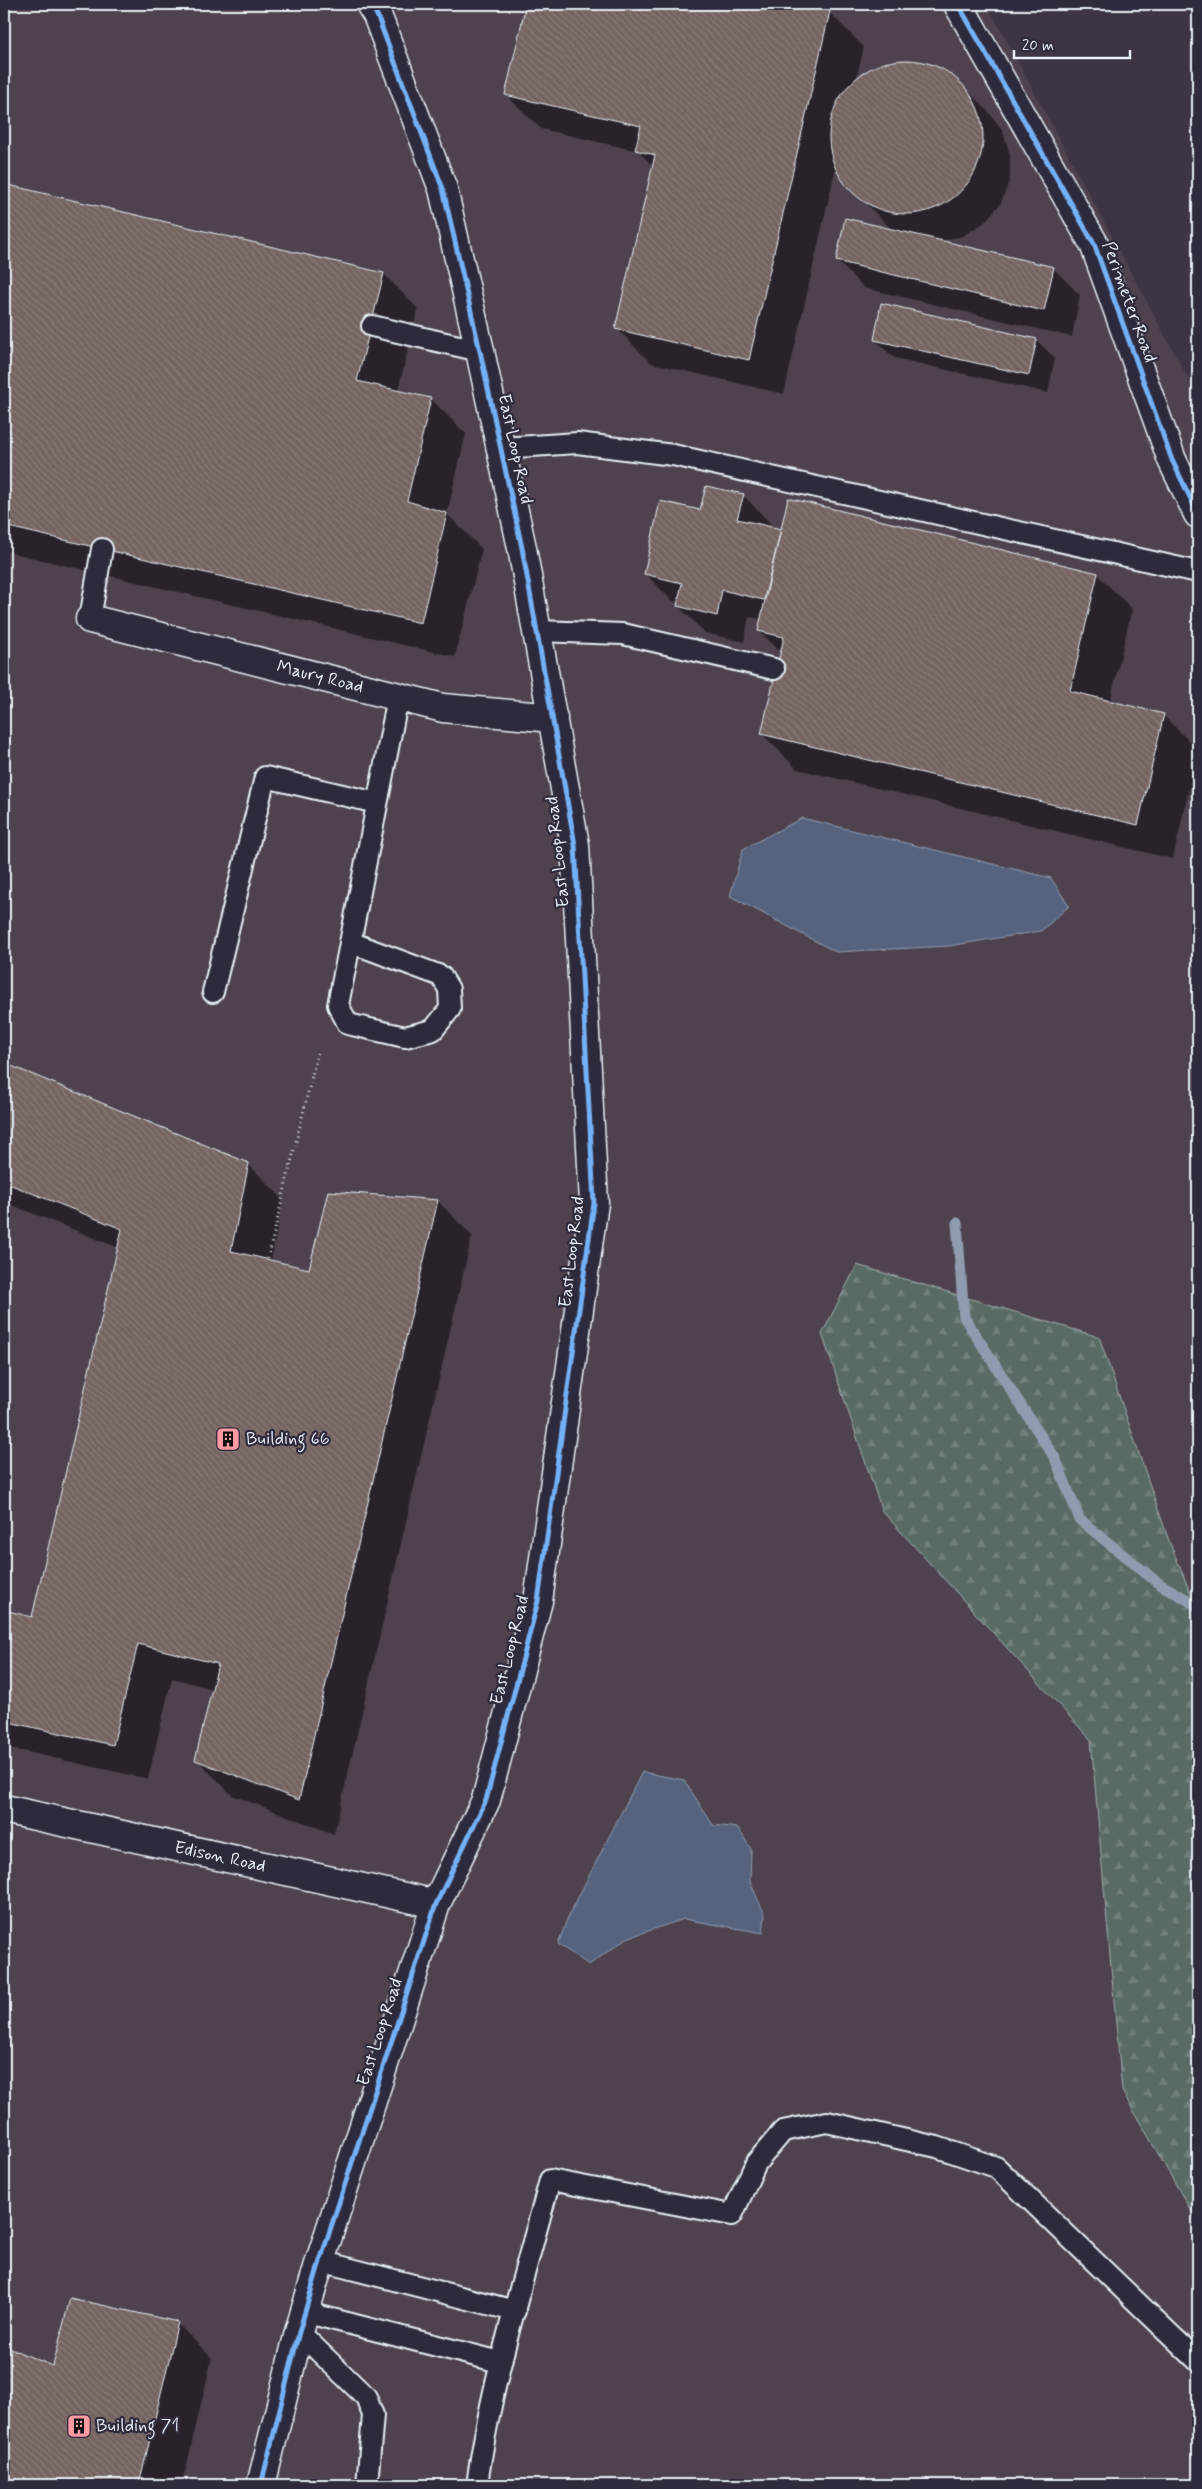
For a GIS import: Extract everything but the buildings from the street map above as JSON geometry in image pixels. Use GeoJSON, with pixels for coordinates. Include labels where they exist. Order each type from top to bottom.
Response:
{"type":"FeatureCollection","features":[{"type":"Feature","properties":{"kind":"street","name":"East Loop Road"},"geometry":{"type":"LineString","coordinates":[[261,2485],[302,2322],[320,2261],[436,1904],[486,1800],[538,1601],[594,1203],[575,845],[537,631],[501,448],[443,189],[376,15],[370,4]]}},
{"type":"Feature","properties":{"kind":"street","name":"Perimeter Road"},"geometry":{"type":"LineString","coordinates":[[958,4],[1094,244],[1172,460],[1198,514]]}},
{"type":"Feature","properties":{"kind":"street","name":"Maury Road"},"geometry":{"type":"LineString","coordinates":[[90,619],[443,708],[553,718]]}},
{"type":"Feature","properties":{"kind":"street","name":"Edison Road"},"geometry":{"type":"LineString","coordinates":[[4,1809],[436,1904]]}},
{"type":"Feature","properties":{"kind":"lane"},"geometry":{"type":"LineString","coordinates":[[372,326],[480,351]]}},
{"type":"Feature","properties":{"kind":"lane"},"geometry":{"type":"LineString","coordinates":[[501,448],[577,444],[673,454],[1198,572]]}},
{"type":"Feature","properties":{"kind":"lane"},"geometry":{"type":"LineString","coordinates":[[90,619],[102,549]]}},
{"type":"Feature","properties":{"kind":"lane"},"geometry":{"type":"LineString","coordinates":[[537,631],[623,634],[774,669]]}},
{"type":"Feature","properties":{"kind":"lane"},"geometry":{"type":"LineString","coordinates":[[350,942],[441,976],[449,989],[450,1009],[433,1030],[405,1036],[348,1024],[338,1005],[350,942],[378,803],[398,697]]}},
{"type":"Feature","properties":{"kind":"lane"},"geometry":{"type":"LineString","coordinates":[[213,992],[265,778],[378,803]]}},
{"type":"Feature","properties":{"kind":"lane"},"geometry":{"type":"LineString","coordinates":[[477,2485],[483,2442],[500,2362],[550,2180],[732,2215],[756,2163],[783,2131],[827,2122],[937,2147],[996,2167],[1198,2361]]}},
{"type":"Feature","properties":{"kind":"lane"},"geometry":{"type":"LineString","coordinates":[[320,2261],[515,2311]]}},
{"type":"Feature","properties":{"kind":"lane"},"geometry":{"type":"LineString","coordinates":[[302,2322],[500,2362]]}},
{"type":"Feature","properties":{"kind":"lane"},"geometry":{"type":"LineString","coordinates":[[302,2322],[366,2397],[374,2416],[367,2485]]}},
{"type":"Feature","properties":{"kind":"path"},"geometry":{"type":"LineString","coordinates":[[268,1258],[318,1051]]}},
{"type":"Feature","properties":{"kind":"shaded area"},"geometry":{"type":"Polygon","coordinates":[[[4,4],[987,4],[1198,397],[1198,2485],[4,2485],[4,4]]]}},
{"type":"Feature","properties":{"kind":"green space"},"geometry":{"type":"Polygon","coordinates":[[[857,1265],[1099,1337],[1169,1541],[1198,1611],[1198,2223],[1122,2091],[1091,1740],[882,1511],[822,1334],[857,1265]]]}},
{"type":"Feature","properties":{"kind":"water"},"geometry":{"type":"Polygon","coordinates":[[[802,818],[1051,878],[1069,906],[1041,931],[949,946],[836,952],[730,896],[743,849],[802,818]]]}},
{"type":"Feature","properties":{"kind":"water"},"geometry":{"type":"Polygon","coordinates":[[[642,1772],[684,1780],[713,1825],[738,1828],[751,1849],[750,1882],[765,1915],[763,1933],[684,1919],[627,1938],[589,1965],[558,1944],[568,1917],[642,1772]]]}},
{"type":"Feature","properties":{"kind":"waterway"},"geometry":{"type":"LineString","coordinates":[[957,1223],[964,1317],[1055,1458],[1080,1520],[1158,1583],[1198,1606]]}},
{"type":"Feature","properties":{"kind":"cycle path"},"geometry":{"type":"LineString","coordinates":[[261,2485],[299,2332],[320,2261],[436,1904],[486,1800],[538,1601],[594,1203],[575,845],[522,548],[443,189],[377,15],[370,4]]}},
{"type":"Feature","properties":{"kind":"cycle path"},"geometry":{"type":"LineString","coordinates":[[958,4],[1094,244],[1172,460],[1198,514]]}},
{"type":"Feature","properties":{"kind":"place","name":"Building 66"},"geometry":{"type":"Point","coordinates":[228,1439]}},
{"type":"Feature","properties":{"kind":"place","name":"Building 71"},"geometry":{"type":"Point","coordinates":[79,2426]}}]}
